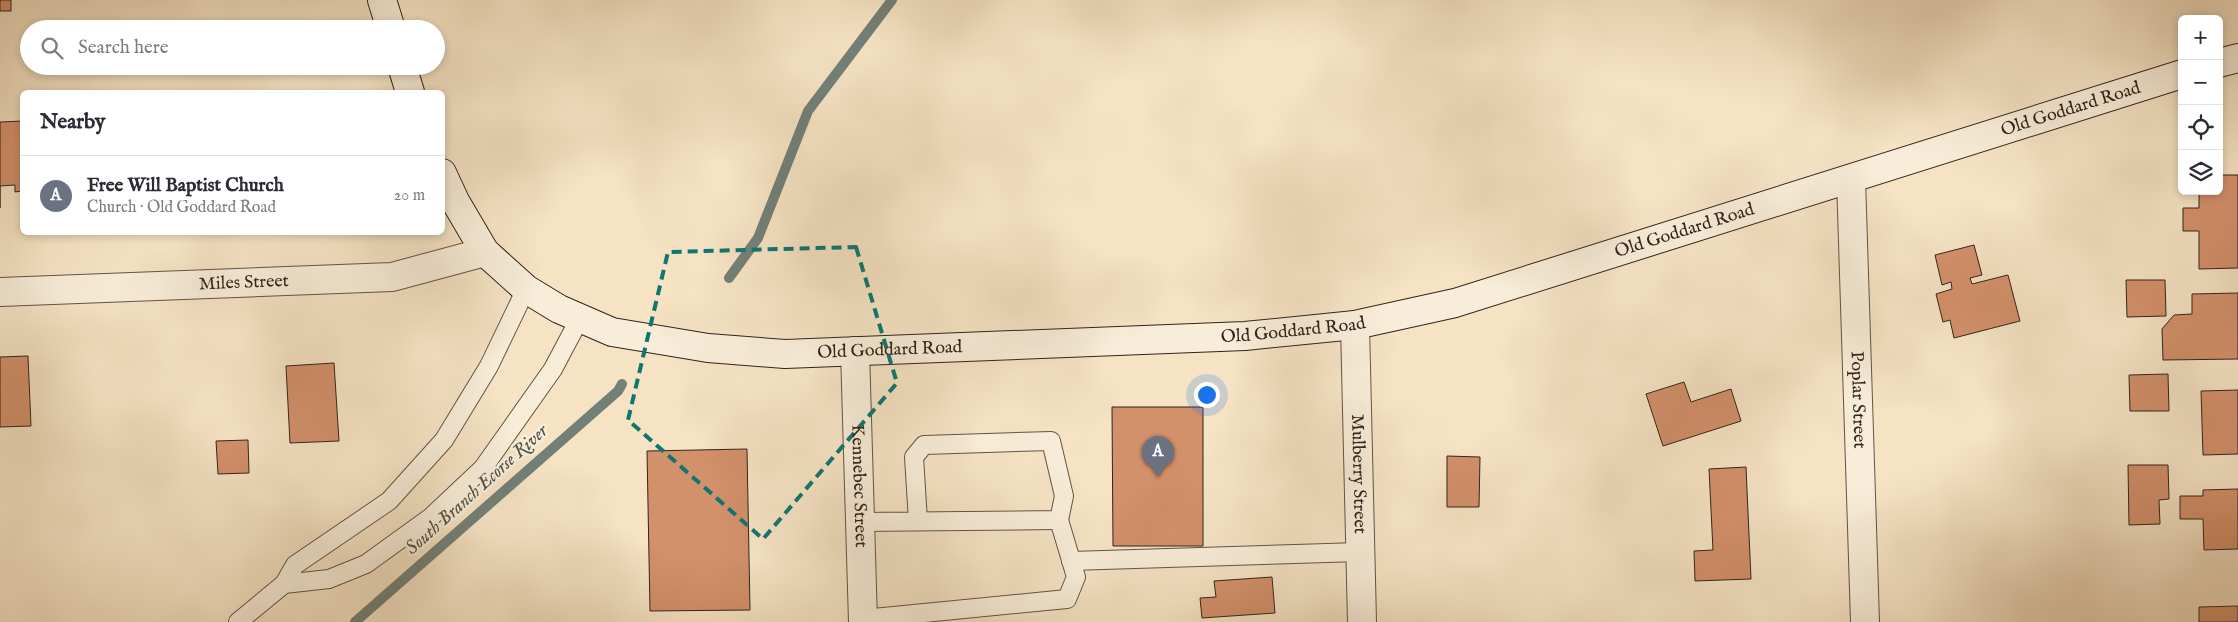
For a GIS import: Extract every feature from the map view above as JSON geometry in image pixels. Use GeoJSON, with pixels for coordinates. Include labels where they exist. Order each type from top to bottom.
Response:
{"type":"FeatureCollection","features":[{"type":"Feature","properties":{"kind":"street"},"geometry":{"type":"LineString","coordinates":[[382,0],[388,20]]}},
{"type":"Feature","properties":{"kind":"street"},"geometry":{"type":"LineString","coordinates":[[2223,62],[2238,58]]}},
{"type":"Feature","properties":{"kind":"street"},"geometry":{"type":"LineString","coordinates":[[405,75],[409,90]]}},
{"type":"Feature","properties":{"kind":"street","name":"Old Goddard Road"},"geometry":{"type":"LineString","coordinates":[[445,179],[455,201],[485,252],[526,289],[559,309],[612,332],[708,348],[785,354],[1245,336],[1354,325],[1454,303],[2178,75]]}},
{"type":"Feature","properties":{"kind":"street","name":"Poplar Street"},"geometry":{"type":"LineString","coordinates":[[1851,179],[1865,622]]}},
{"type":"Feature","properties":{"kind":"street","name":"Miles Street"},"geometry":{"type":"LineString","coordinates":[[0,292],[392,277],[485,252]]}},
{"type":"Feature","properties":{"kind":"street","name":"Mulberry Street"},"geometry":{"type":"LineString","coordinates":[[1354,325],[1362,622]]}},
{"type":"Feature","properties":{"kind":"street","name":"Kennebec Street"},"geometry":{"type":"LineString","coordinates":[[855,351],[863,620]]}},
{"type":"Feature","properties":{"kind":"lane"},"geometry":{"type":"LineString","coordinates":[[238,622],[284,584],[295,564],[389,501],[444,440],[489,366],[526,289]]}},
{"type":"Feature","properties":{"kind":"lane"},"geometry":{"type":"LineString","coordinates":[[284,584],[330,579],[366,564],[431,517],[483,468],[553,368],[580,318]]}},
{"type":"Feature","properties":{"kind":"lane"},"geometry":{"type":"LineString","coordinates":[[863,620],[1067,599],[1076,578],[1059,520],[1064,496],[1051,441],[924,445],[914,457],[918,521]]}},
{"type":"Feature","properties":{"kind":"lane"},"geometry":{"type":"LineString","coordinates":[[860,522],[1059,520]]}},
{"type":"Feature","properties":{"kind":"lane"},"geometry":{"type":"LineString","coordinates":[[1071,561],[1360,552]]}},
{"type":"Feature","properties":{"kind":"highlighted area"},"geometry":{"type":"Polygon","coordinates":[[[856,247],[897,383],[763,539],[628,420],[668,252],[856,247]]]}},
{"type":"Feature","properties":{"kind":"building"},"geometry":{"type":"Polygon","coordinates":[[[0,0],[11,0],[11,11],[0,11],[0,0]]]}},
{"type":"Feature","properties":{"kind":"building"},"geometry":{"type":"Polygon","coordinates":[[[20,121],[20,191],[15,192],[15,185],[0,186],[0,122],[20,121]]]}},
{"type":"Feature","properties":{"kind":"building"},"geometry":{"type":"Polygon","coordinates":[[[2223,175],[2238,175],[2238,268],[2199,269],[2199,231],[2183,231],[2183,208],[2199,208],[2199,195],[2223,195],[2223,175]]]}},
{"type":"Feature","properties":{"kind":"building"},"geometry":{"type":"Polygon","coordinates":[[[1974,245],[1982,275],[1970,278],[1972,284],[2008,275],[2020,321],[1954,338],[1950,320],[1943,322],[1936,294],[1952,289],[1951,282],[1942,285],[1935,255],[1974,245]]]}},
{"type":"Feature","properties":{"kind":"building"},"geometry":{"type":"Polygon","coordinates":[[[2126,280],[2165,280],[2166,316],[2127,317],[2126,280]]]}},
{"type":"Feature","properties":{"kind":"building"},"geometry":{"type":"Polygon","coordinates":[[[2238,293],[2238,359],[2163,360],[2162,329],[2174,315],[2192,314],[2192,294],[2238,293]]]}},
{"type":"Feature","properties":{"kind":"building"},"geometry":{"type":"Polygon","coordinates":[[[28,356],[31,426],[0,427],[0,357],[28,356]]]}},
{"type":"Feature","properties":{"kind":"building"},"geometry":{"type":"Polygon","coordinates":[[[334,363],[339,441],[290,443],[286,366],[334,363]]]}},
{"type":"Feature","properties":{"kind":"building"},"geometry":{"type":"Polygon","coordinates":[[[2168,374],[2169,411],[2130,411],[2129,375],[2168,374]]]}},
{"type":"Feature","properties":{"kind":"building"},"geometry":{"type":"Polygon","coordinates":[[[1684,382],[1691,402],[1731,389],[1741,421],[1663,446],[1646,394],[1684,382]]]}},
{"type":"Feature","properties":{"kind":"building"},"geometry":{"type":"Polygon","coordinates":[[[2238,390],[2238,454],[2203,455],[2201,391],[2238,390]]]}},
{"type":"Feature","properties":{"kind":"building"},"geometry":{"type":"Polygon","coordinates":[[[1112,407],[1203,407],[1203,546],[1113,546],[1112,407]]]}},
{"type":"Feature","properties":{"kind":"building"},"geometry":{"type":"Polygon","coordinates":[[[248,440],[249,473],[218,474],[216,441],[248,440]]]}},
{"type":"Feature","properties":{"kind":"building"},"geometry":{"type":"Polygon","coordinates":[[[747,449],[750,610],[650,611],[647,451],[747,449]]]}},
{"type":"Feature","properties":{"kind":"building"},"geometry":{"type":"Polygon","coordinates":[[[1447,456],[1480,457],[1479,507],[1447,507],[1447,456]]]}},
{"type":"Feature","properties":{"kind":"building"},"geometry":{"type":"Polygon","coordinates":[[[2128,465],[2168,465],[2169,499],[2159,500],[2160,524],[2129,525],[2128,465]]]}},
{"type":"Feature","properties":{"kind":"building"},"geometry":{"type":"Polygon","coordinates":[[[1746,467],[1751,579],[1695,581],[1694,551],[1713,550],[1709,469],[1746,467]]]}},
{"type":"Feature","properties":{"kind":"building"},"geometry":{"type":"Polygon","coordinates":[[[2238,489],[2238,549],[2204,550],[2203,519],[2180,519],[2180,496],[2203,496],[2203,490],[2238,489]]]}},
{"type":"Feature","properties":{"kind":"building"},"geometry":{"type":"Polygon","coordinates":[[[1272,577],[1275,613],[1202,618],[1200,598],[1216,597],[1214,581],[1272,577]]]}},
{"type":"Feature","properties":{"kind":"building"},"geometry":{"type":"Polygon","coordinates":[[[2238,606],[2238,622],[2199,622],[2199,607],[2238,606]]]}},
{"type":"Feature","properties":{"kind":"waterway","name":"South Branch Ecorse River"},"geometry":{"type":"LineString","coordinates":[[729,278],[758,238],[808,111],[892,0]]}},
{"type":"Feature","properties":{"kind":"waterway","name":"South Branch Ecorse River"},"geometry":{"type":"LineString","coordinates":[[355,622],[618,391],[622,384]]}},
{"type":"Feature","properties":{"kind":"place","name":"Free Will Baptist Church"},"geometry":{"type":"Point","coordinates":[1158,477]}}]}
